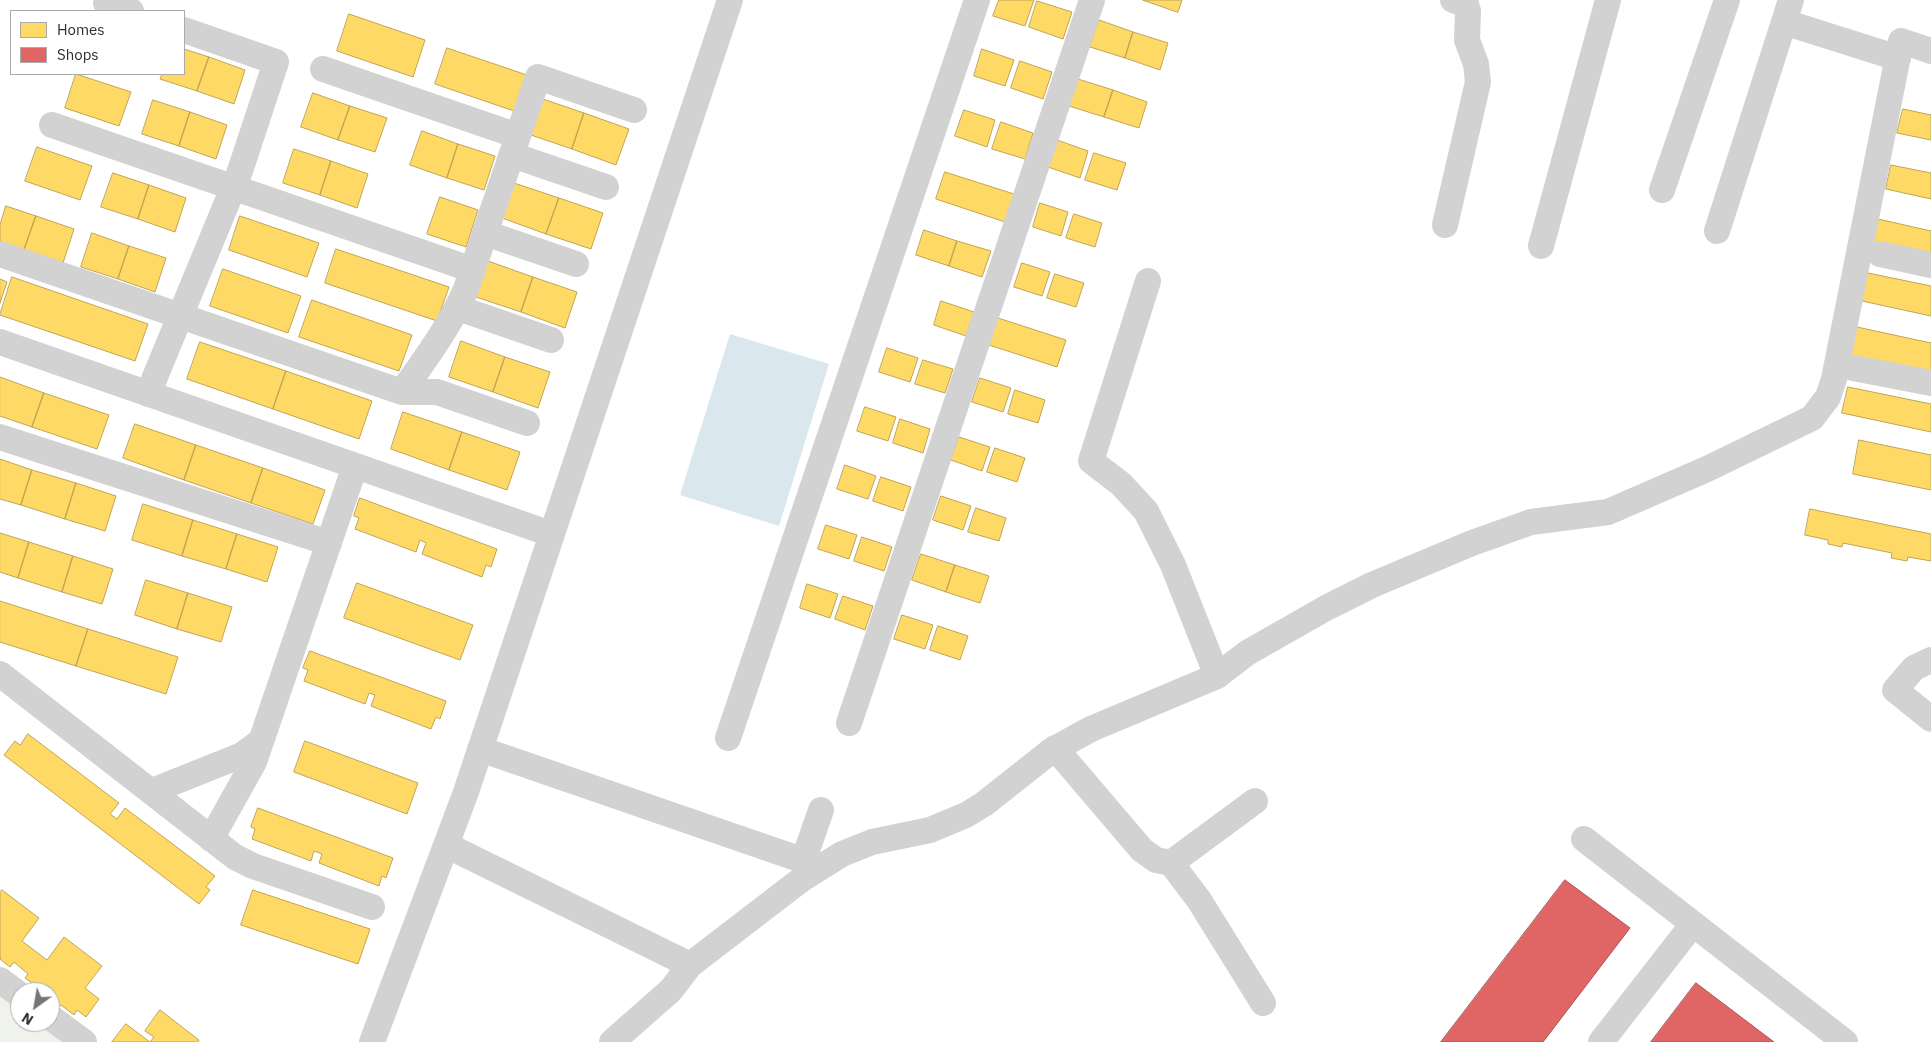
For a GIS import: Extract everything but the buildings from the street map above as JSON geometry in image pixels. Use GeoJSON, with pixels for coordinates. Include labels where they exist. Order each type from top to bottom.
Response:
{"type":"FeatureCollection","features":[{"type":"Feature","properties":{"kind":"street"},"geometry":{"type":"LineString","coordinates":[[372,1042],[480,749],[730,0]]}},
{"type":"Feature","properties":{"kind":"street"},"geometry":{"type":"LineString","coordinates":[[728,738],[977,0]]}},
{"type":"Feature","properties":{"kind":"street"},"geometry":{"type":"LineString","coordinates":[[849,723],[1092,0]]}},
{"type":"Feature","properties":{"kind":"street"},"geometry":{"type":"LineString","coordinates":[[1445,225],[1478,82],[1476,64],[1467,40],[1468,12],[1466,4],[1453,0]]}},
{"type":"Feature","properties":{"kind":"street"},"geometry":{"type":"LineString","coordinates":[[1540,246],[1608,0]]}},
{"type":"Feature","properties":{"kind":"street"},"geometry":{"type":"LineString","coordinates":[[1662,190],[1727,0]]}},
{"type":"Feature","properties":{"kind":"street"},"geometry":{"type":"LineString","coordinates":[[106,3],[128,10]]}},
{"type":"Feature","properties":{"kind":"street"},"geometry":{"type":"LineString","coordinates":[[1717,231],[1788,11],[1898,58]]}},
{"type":"Feature","properties":{"kind":"street"},"geometry":{"type":"LineString","coordinates":[[148,394],[233,188],[276,62],[185,30]]}},
{"type":"Feature","properties":{"kind":"street"},"geometry":{"type":"LineString","coordinates":[[612,1042],[671,990],[690,965],[802,880],[842,854],[872,842],[930,830],[966,815],[984,804],[1055,748],[1091,728],[1217,676],[1255,648],[1326,608],[1372,586],[1472,543],[1531,522],[1608,512],[1707,470],[1812,418],[1828,397],[1834,379],[1901,42],[1931,51]]}},
{"type":"Feature","properties":{"kind":"street"},"geometry":{"type":"LineString","coordinates":[[323,70],[515,146],[606,187]]}},
{"type":"Feature","properties":{"kind":"street"},"geometry":{"type":"LineString","coordinates":[[402,392],[446,330],[458,308],[538,77],[634,110]]}},
{"type":"Feature","properties":{"kind":"street"},"geometry":{"type":"LineString","coordinates":[[52,125],[472,270]]}},
{"type":"Feature","properties":{"kind":"street"},"geometry":{"type":"LineString","coordinates":[[485,233],[576,264]]}},
{"type":"Feature","properties":{"kind":"street"},"geometry":{"type":"LineString","coordinates":[[0,254],[402,392],[437,392],[527,423]]}},
{"type":"Feature","properties":{"kind":"street"},"geometry":{"type":"LineString","coordinates":[[1880,254],[1931,265]]}},
{"type":"Feature","properties":{"kind":"street"},"geometry":{"type":"LineString","coordinates":[[1148,281],[1091,461],[1121,484],[1146,511],[1173,565],[1217,676]]}},
{"type":"Feature","properties":{"kind":"street"},"geometry":{"type":"LineString","coordinates":[[458,308],[550,340]]}},
{"type":"Feature","properties":{"kind":"street"},"geometry":{"type":"LineString","coordinates":[[0,342],[552,534]]}},
{"type":"Feature","properties":{"kind":"street"},"geometry":{"type":"LineString","coordinates":[[1853,368],[1931,383]]}},
{"type":"Feature","properties":{"kind":"street"},"geometry":{"type":"LineString","coordinates":[[0,437],[328,543]]}},
{"type":"Feature","properties":{"kind":"street"},"geometry":{"type":"LineString","coordinates":[[211,838],[254,762],[355,466]]}},
{"type":"Feature","properties":{"kind":"street"},"geometry":{"type":"LineString","coordinates":[[1931,660],[1914,668],[1895,690],[1931,719]]}},
{"type":"Feature","properties":{"kind":"street"},"geometry":{"type":"LineString","coordinates":[[0,674],[235,856],[253,866],[372,907]]}},
{"type":"Feature","properties":{"kind":"street"},"geometry":{"type":"LineString","coordinates":[[152,791],[242,755],[261,741]]}},
{"type":"Feature","properties":{"kind":"street"},"geometry":{"type":"LineString","coordinates":[[1055,748],[1142,850],[1156,860],[1171,864],[1199,900],[1262,1004]]}},
{"type":"Feature","properties":{"kind":"street"},"geometry":{"type":"LineString","coordinates":[[480,749],[799,859],[805,856],[821,810]]}},
{"type":"Feature","properties":{"kind":"street"},"geometry":{"type":"LineString","coordinates":[[1171,864],[1254,801]]}},
{"type":"Feature","properties":{"kind":"street"},"geometry":{"type":"LineString","coordinates":[[1584,839],[1845,1042]]}},
{"type":"Feature","properties":{"kind":"street"},"geometry":{"type":"LineString","coordinates":[[446,845],[690,965]]}},
{"type":"Feature","properties":{"kind":"street"},"geometry":{"type":"LineString","coordinates":[[1601,1042],[1693,924]]}},
{"type":"Feature","properties":{"kind":"street"},"geometry":{"type":"LineString","coordinates":[[60,1024],[84,1042]]}},
{"type":"Feature","properties":{"kind":"shaded area"},"geometry":{"type":"Polygon","coordinates":[[[730,334],[829,364],[779,526],[680,495],[730,334]]]}},
{"type":"Feature","properties":{"kind":"shaded area"},"geometry":{"type":"Polygon","coordinates":[[[0,992],[10,1000],[10,1032],[54,1032],[67,1042],[0,1042],[0,992]]]}}]}
